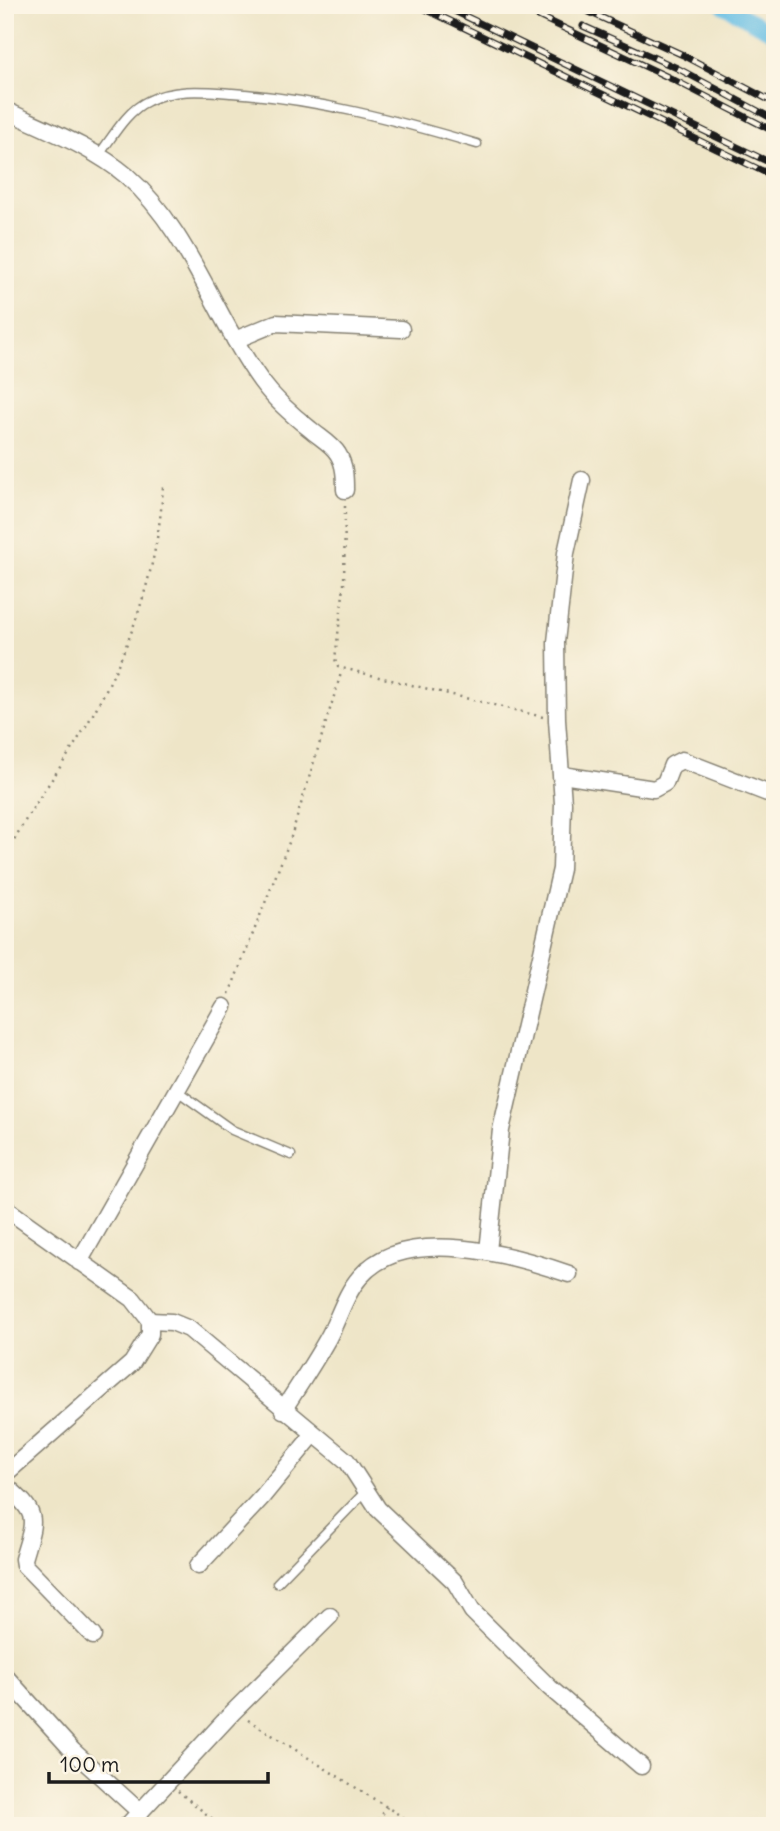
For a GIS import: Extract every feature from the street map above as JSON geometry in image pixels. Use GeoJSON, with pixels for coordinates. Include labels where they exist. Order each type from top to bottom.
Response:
{"type":"FeatureCollection","features":[{"type":"Feature","properties":{"kind":"street"},"geometry":{"type":"LineString","coordinates":[[5,110],[64,136],[98,156],[127,176],[146,196],[189,257],[235,340],[274,398],[337,452],[343,467],[345,490]]}},
{"type":"Feature","properties":{"kind":"street"},"geometry":{"type":"LineString","coordinates":[[235,340],[276,323],[401,329]]}},
{"type":"Feature","properties":{"kind":"street"},"geometry":{"type":"LineString","coordinates":[[488,1251],[501,1130],[561,869],[562,775],[557,720],[556,642],[560,592],[572,519],[582,480]]}},
{"type":"Feature","properties":{"kind":"street"},"geometry":{"type":"LineString","coordinates":[[562,775],[654,789],[665,783],[672,765],[682,760],[775,796]]}},
{"type":"Feature","properties":{"kind":"street"},"geometry":{"type":"LineString","coordinates":[[79,1262],[224,1007]]}},
{"type":"Feature","properties":{"kind":"street"},"geometry":{"type":"LineString","coordinates":[[5,1208],[134,1299],[150,1321],[150,1334],[132,1363],[5,1474]]}},
{"type":"Feature","properties":{"kind":"street"},"geometry":{"type":"LineString","coordinates":[[283,1410],[311,1367],[349,1293],[360,1276],[373,1266],[428,1247],[488,1251],[526,1259],[569,1274]]}},
{"type":"Feature","properties":{"kind":"street"},"geometry":{"type":"LineString","coordinates":[[150,1321],[172,1322],[189,1329],[347,1461],[357,1472],[378,1509],[456,1582],[472,1611],[550,1688],[641,1766]]}},
{"type":"Feature","properties":{"kind":"street"},"geometry":{"type":"LineString","coordinates":[[198,1566],[313,1435]]}},
{"type":"Feature","properties":{"kind":"street"},"geometry":{"type":"LineString","coordinates":[[5,1485],[32,1511],[34,1520],[23,1559],[24,1565],[93,1636]]}},
{"type":"Feature","properties":{"kind":"street"},"geometry":{"type":"LineString","coordinates":[[127,1826],[233,1712],[330,1616]]}},
{"type":"Feature","properties":{"kind":"street"},"geometry":{"type":"LineString","coordinates":[[5,1676],[73,1751],[140,1812]]}},
{"type":"Feature","properties":{"kind":"lane"},"geometry":{"type":"LineString","coordinates":[[98,156],[130,114],[145,102],[165,94],[188,92],[268,95],[344,107],[477,144]]}},
{"type":"Feature","properties":{"kind":"lane"},"geometry":{"type":"LineString","coordinates":[[176,1090],[232,1130],[291,1155]]}},
{"type":"Feature","properties":{"kind":"lane"},"geometry":{"type":"LineString","coordinates":[[277,1583],[366,1491]]}},
{"type":"Feature","properties":{"kind":"path"},"geometry":{"type":"LineString","coordinates":[[5,858],[89,721],[112,676],[154,564],[163,486]]}},
{"type":"Feature","properties":{"kind":"path"},"geometry":{"type":"LineString","coordinates":[[345,490],[344,586],[335,659],[342,670],[557,720]]}},
{"type":"Feature","properties":{"kind":"path"},"geometry":{"type":"LineString","coordinates":[[224,1007],[290,841],[342,670]]}},
{"type":"Feature","properties":{"kind":"path"},"geometry":{"type":"LineString","coordinates":[[233,1712],[417,1826]]}},
{"type":"Feature","properties":{"kind":"path"},"geometry":{"type":"LineString","coordinates":[[167,1783],[221,1826]]}},
{"type":"Feature","properties":{"kind":"path"},"geometry":{"type":"LineString","coordinates":[[375,1826],[387,1807]]}},
{"type":"Feature","properties":{"kind":"waterway"},"geometry":{"type":"LineString","coordinates":[[723,5],[775,34]]}},
{"type":"Feature","properties":{"kind":"railway"},"geometry":{"type":"LineString","coordinates":[[417,5],[775,177]]}},
{"type":"Feature","properties":{"kind":"railway"},"geometry":{"type":"LineString","coordinates":[[442,5],[775,165]]}},
{"type":"Feature","properties":{"kind":"railway"},"geometry":{"type":"LineString","coordinates":[[515,5],[672,79],[775,132]]}},
{"type":"Feature","properties":{"kind":"railway"},"geometry":{"type":"LineString","coordinates":[[574,5],[683,55],[775,103]]}},
{"type":"Feature","properties":{"kind":"railway"},"geometry":{"type":"LineString","coordinates":[[583,26],[677,68],[775,120]]}}]}
